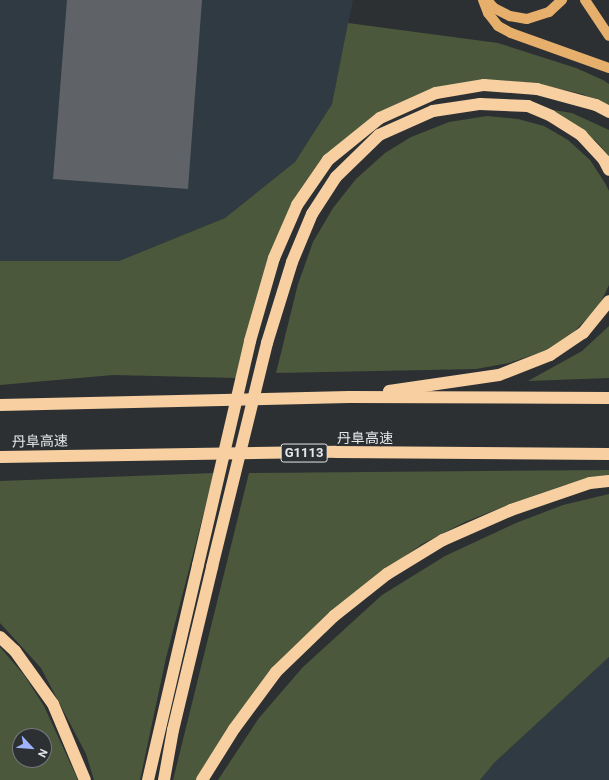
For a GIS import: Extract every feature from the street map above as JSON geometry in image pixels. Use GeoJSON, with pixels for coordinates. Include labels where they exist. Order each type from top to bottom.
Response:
{"type":"FeatureCollection","features":[{"type":"Feature","properties":{"kind":"highway"},"geometry":{"type":"LineString","coordinates":[[148,780],[250,341],[274,258],[297,205],[328,160],[380,118],[436,93],[484,85],[537,89],[596,105],[609,112]]}},
{"type":"Feature","properties":{"kind":"highway"},"geometry":{"type":"LineString","coordinates":[[164,780],[173,730],[267,343],[292,262],[312,214],[336,176],[379,135],[433,111],[480,104],[528,106],[551,116],[581,135],[604,160],[609,170]]}},
{"type":"Feature","properties":{"kind":"highway"},"geometry":{"type":"LineString","coordinates":[[349,396],[499,375],[550,355],[583,333],[609,301]]}},
{"type":"Feature","properties":{"kind":"highway"},"geometry":{"type":"LineString","coordinates":[[0,405],[349,396],[609,398]]}},
{"type":"Feature","properties":{"kind":"highway","name":"丹阜高速"},"geometry":{"type":"LineString","coordinates":[[0,457],[336,452],[609,454]]}},
{"type":"Feature","properties":{"kind":"highway"},"geometry":{"type":"LineString","coordinates":[[202,780],[234,729],[276,672],[334,616],[387,574],[443,540],[511,510],[590,483],[609,481]]}},
{"type":"Feature","properties":{"kind":"highway"},"geometry":{"type":"LineString","coordinates":[[0,637],[15,651],[53,704],[85,780]]}},
{"type":"Feature","properties":{"kind":"main road"},"geometry":{"type":"LineString","coordinates":[[483,0],[488,13],[498,26],[511,33],[609,68]]}},
{"type":"Feature","properties":{"kind":"main road"},"geometry":{"type":"LineString","coordinates":[[487,0],[494,8],[510,16],[527,19],[548,12],[562,0]]}},
{"type":"Feature","properties":{"kind":"main road"},"geometry":{"type":"LineString","coordinates":[[584,0],[599,25],[609,36]]}},
{"type":"Feature","properties":{"kind":"shaded area"},"geometry":{"type":"Polygon","coordinates":[[[0,0],[353,0],[332,104],[295,162],[225,218],[119,261],[0,261],[0,0]]]}},
{"type":"Feature","properties":{"kind":"shaded area"},"geometry":{"type":"Polygon","coordinates":[[[609,657],[609,780],[480,780],[494,763],[609,657]]]}},
{"type":"Feature","properties":{"kind":"green space"},"geometry":{"type":"Polygon","coordinates":[[[348,23],[498,43],[576,68],[603,80],[609,84],[609,105],[582,94],[547,86],[510,81],[386,111],[295,200],[237,378],[113,375],[0,385],[0,261],[119,261],[225,218],[295,162],[332,104],[348,23]]]}},
{"type":"Feature","properties":{"kind":"green space"},"geometry":{"type":"Polygon","coordinates":[[[553,110],[572,113],[609,130],[609,156],[596,141],[553,110]]]}},
{"type":"Feature","properties":{"kind":"green space"},"geometry":{"type":"Polygon","coordinates":[[[487,116],[518,119],[544,126],[568,140],[590,160],[605,183],[609,191],[609,285],[599,306],[570,336],[550,349],[509,363],[476,369],[276,373],[298,284],[313,242],[333,208],[356,179],[385,153],[411,137],[449,122],[487,116]]]}},
{"type":"Feature","properties":{"kind":"green space"},"geometry":{"type":"Polygon","coordinates":[[[609,326],[609,378],[528,381],[582,351],[609,326]]]}},
{"type":"Feature","properties":{"kind":"green space"},"geometry":{"type":"Polygon","coordinates":[[[609,470],[609,476],[565,485],[515,502],[465,522],[422,544],[370,581],[306,636],[197,780],[173,780],[249,473],[609,470]]]}},
{"type":"Feature","properties":{"kind":"green space"},"geometry":{"type":"Polygon","coordinates":[[[214,473],[166,658],[140,780],[94,780],[86,754],[41,668],[0,623],[0,481],[214,473]]]}},
{"type":"Feature","properties":{"kind":"green space"},"geometry":{"type":"Polygon","coordinates":[[[609,494],[609,657],[494,763],[480,780],[218,780],[259,718],[303,667],[382,595],[445,556],[516,523],[563,505],[609,494]]]}},
{"type":"Feature","properties":{"kind":"green space"},"geometry":{"type":"Polygon","coordinates":[[[0,647],[24,675],[44,706],[78,780],[0,780],[0,647]]]}},
{"type":"Feature","properties":{"kind":"building"},"geometry":{"type":"Polygon","coordinates":[[[67,0],[202,0],[188,189],[53,179],[67,0]]]}}]}
